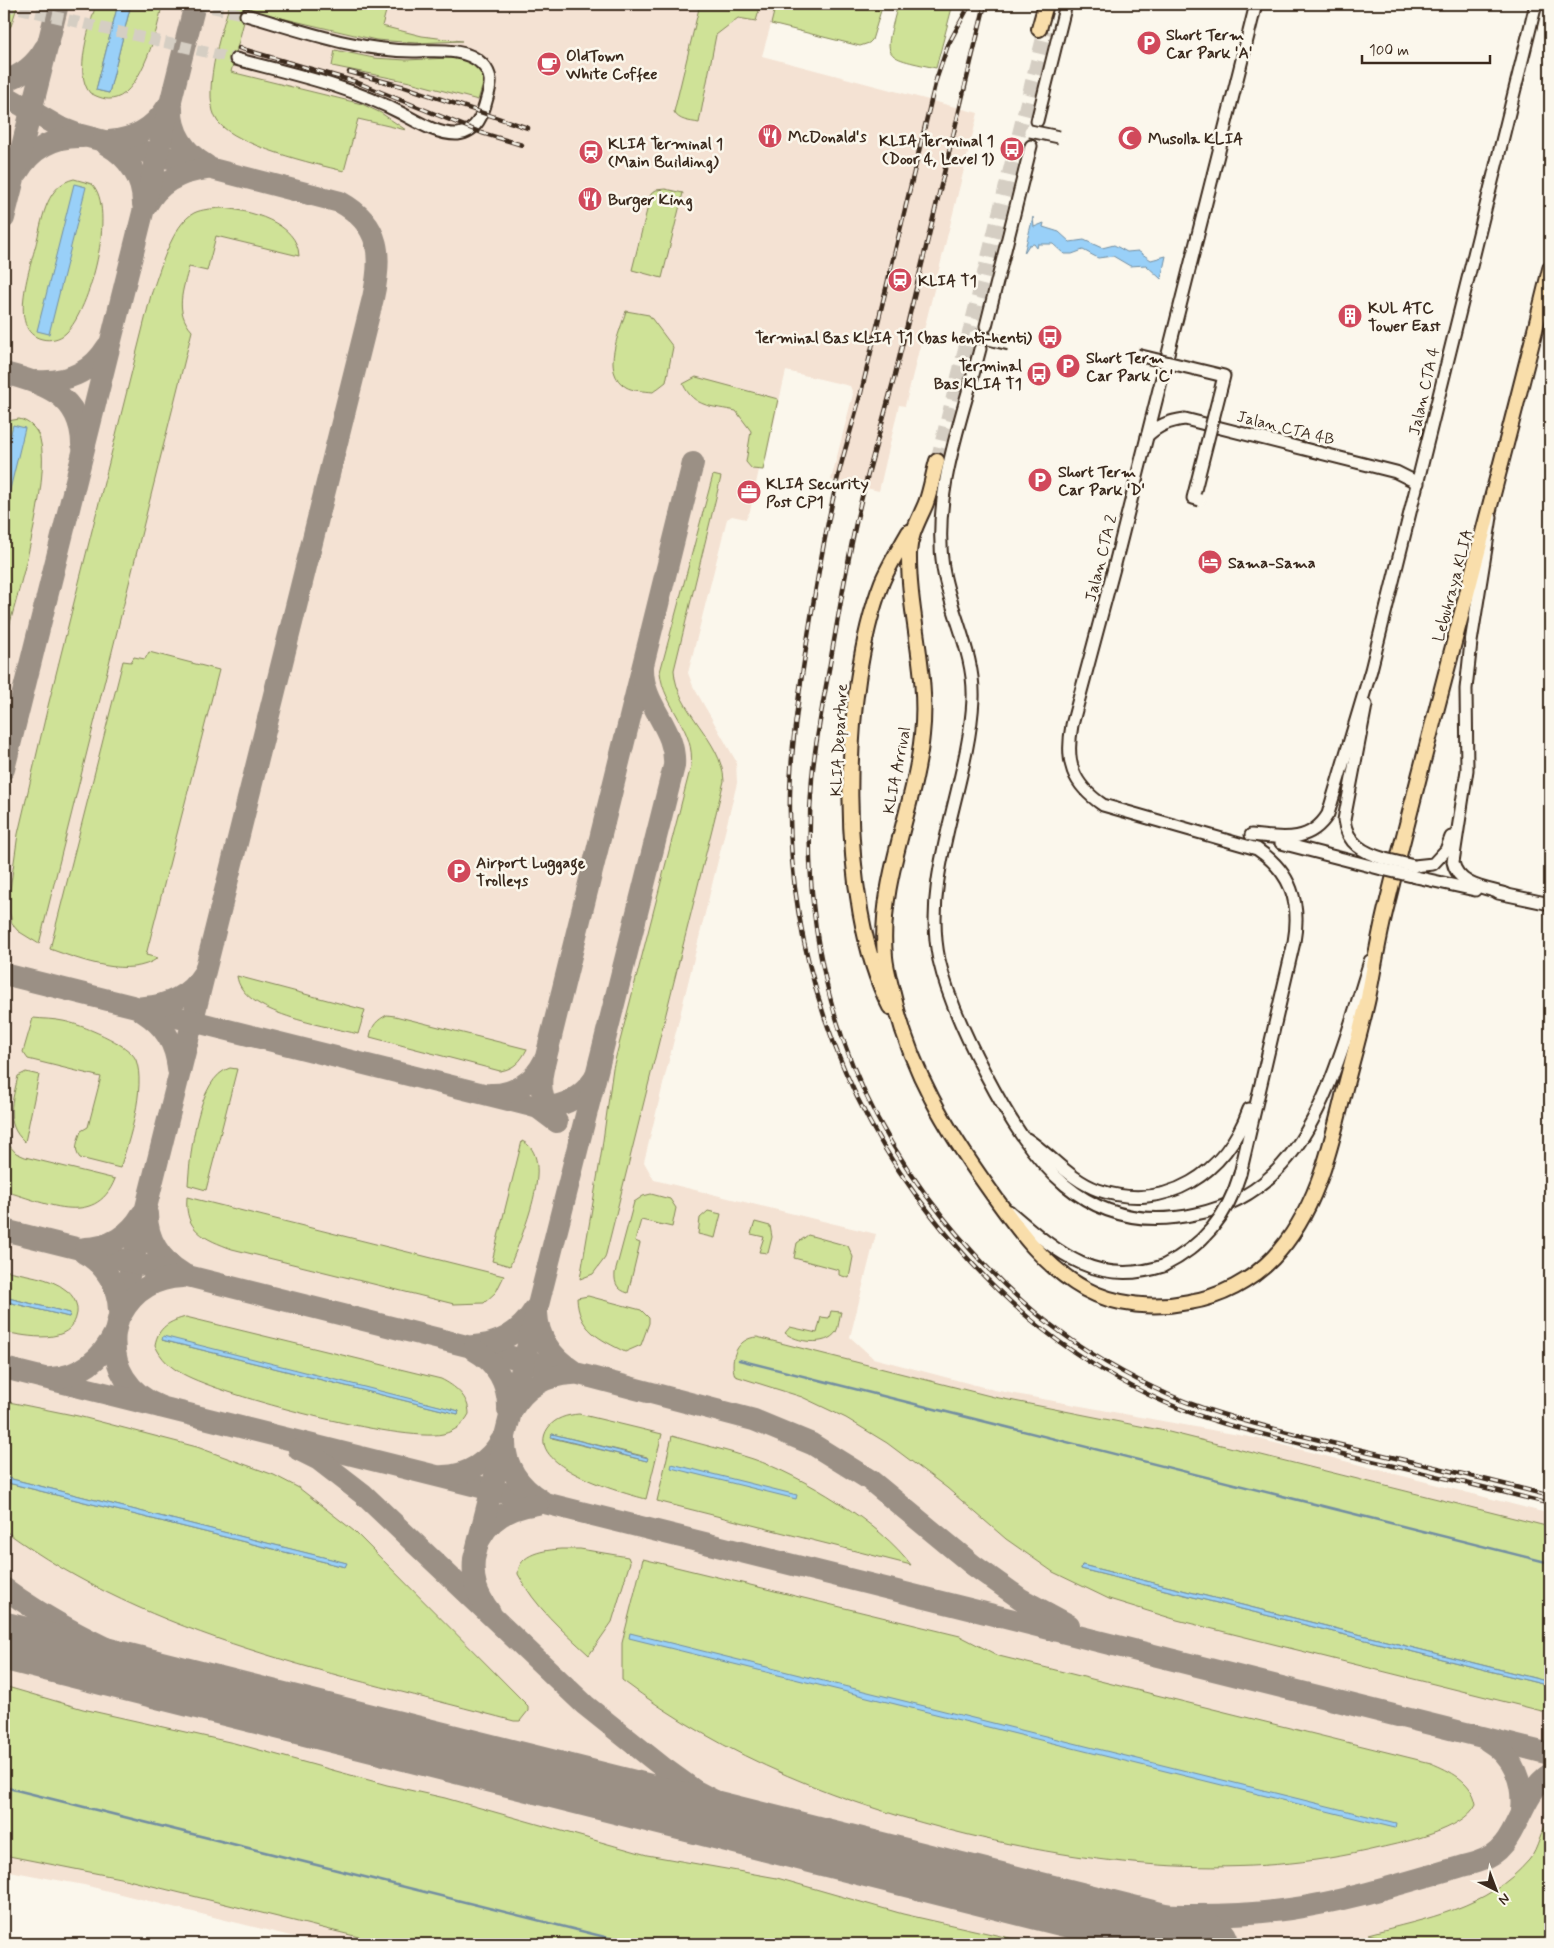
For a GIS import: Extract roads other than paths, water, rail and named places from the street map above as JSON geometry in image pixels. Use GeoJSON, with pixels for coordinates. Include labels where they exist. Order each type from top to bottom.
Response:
{"type":"FeatureCollection","features":[{"type":"Feature","properties":{"kind":"main road"},"geometry":{"type":"LineString","coordinates":[[1042,30],[1047,4]]}},
{"type":"Feature","properties":{"kind":"main road","name":"Lebuhraya KLIA"},"geometry":{"type":"LineString","coordinates":[[901,1028],[912,1060],[951,1135],[1028,1241],[1050,1263],[1082,1287],[1106,1298],[1138,1305],[1185,1303],[1220,1294],[1248,1280],[1273,1258],[1287,1241],[1310,1203],[1332,1142],[1366,1005],[1386,909],[1550,269]]}},
{"type":"Feature","properties":{"kind":"main road","name":"KLIA Departure"},"geometry":{"type":"LineString","coordinates":[[901,1028],[874,970],[864,936],[855,869],[852,756],[862,658],[882,582],[910,530],[934,461]]}},
{"type":"Feature","properties":{"kind":"main road","name":"KLIA Arrival"},"geometry":{"type":"LineString","coordinates":[[901,1028],[885,958],[886,916],[893,862],[919,760],[923,732],[922,680],[910,579],[909,548],[913,531],[927,499],[934,461]]}},
{"type":"Feature","properties":{"kind":"street"},"geometry":{"type":"LineString","coordinates":[[1037,121],[1066,4]]}},
{"type":"Feature","properties":{"kind":"street","name":"Jalan CTA 2"},"geometry":{"type":"LineString","coordinates":[[1202,833],[1103,805],[1081,786],[1070,760],[1068,748],[1072,725],[1256,4]]}},
{"type":"Feature","properties":{"kind":"street","name":"Jalan CTA 4"},"geometry":{"type":"LineString","coordinates":[[1371,670],[1536,4]]}},
{"type":"Feature","properties":{"kind":"street"},"geometry":{"type":"LineString","coordinates":[[236,59],[350,90],[380,102],[423,125],[443,132],[457,134],[468,130],[482,116],[491,82],[490,75],[483,64],[464,54],[435,50],[377,48],[246,15]]}},
{"type":"Feature","properties":{"kind":"street"},"geometry":{"type":"LineString","coordinates":[[1030,131],[1059,137]]}},
{"type":"Feature","properties":{"kind":"street"},"geometry":{"type":"LineString","coordinates":[[986,326],[1031,146]]}},
{"type":"Feature","properties":{"kind":"street"},"geometry":{"type":"LineString","coordinates":[[975,336],[1008,344]]}},
{"type":"Feature","properties":{"kind":"street"},"geometry":{"type":"LineString","coordinates":[[980,349],[941,511],[941,548],[946,585],[970,666],[974,696],[967,756],[945,846],[937,891],[936,943],[946,984],[966,1034],[997,1097],[1034,1156],[1058,1180],[1083,1199],[1108,1211],[1140,1217],[1169,1218],[1216,1210],[1242,1198],[1271,1177],[1285,1163],[1312,1120],[1324,1095],[1357,1001],[1386,909]]}},
{"type":"Feature","properties":{"kind":"street"},"geometry":{"type":"LineString","coordinates":[[1137,355],[1224,376],[1193,498],[1200,500]]}},
{"type":"Feature","properties":{"kind":"street","name":"Jalan CTA 4B"},"geometry":{"type":"LineString","coordinates":[[1147,436],[1158,426],[1170,421],[1185,419],[1396,472],[1418,483]]}},
{"type":"Feature","properties":{"kind":"street"},"geometry":{"type":"LineString","coordinates":[[1493,496],[1490,537],[1471,642],[1466,689],[1467,770],[1459,811],[1453,862],[1457,874],[1468,882],[1506,894]]}},
{"type":"Feature","properties":{"kind":"street"},"geometry":{"type":"LineString","coordinates":[[1202,833],[1295,838],[1311,832],[1324,822],[1371,670]]}},
{"type":"Feature","properties":{"kind":"street"},"geometry":{"type":"LineString","coordinates":[[1371,670],[1344,820],[1348,835],[1359,848],[1383,864]]}},
{"type":"Feature","properties":{"kind":"street"},"geometry":{"type":"LineString","coordinates":[[1415,871],[1433,864],[1442,856],[1450,841],[1459,811]]}},
{"type":"Feature","properties":{"kind":"street"},"geometry":{"type":"LineString","coordinates":[[997,1200],[1057,1250],[1088,1267],[1124,1273],[1150,1270],[1163,1266],[1187,1253],[1212,1230],[1229,1203],[1240,1174],[1298,918],[1290,882],[1276,864],[1257,849],[1202,833]]}},
{"type":"Feature","properties":{"kind":"street"},"geometry":{"type":"LineString","coordinates":[[1252,835],[1415,871],[1550,904]]}},
{"type":"Feature","properties":{"kind":"street"},"geometry":{"type":"LineString","coordinates":[[1020,1134],[1057,1164],[1098,1190],[1142,1196],[1175,1189],[1209,1171],[1228,1149],[1246,1115],[1264,1064]]}},
{"type":"Feature","properties":{"kind":"water"},"geometry":{"type":"Polygon","coordinates":[[[118,4],[131,4],[109,93],[96,90],[118,4]]]}},
{"type":"Feature","properties":{"kind":"water"},"geometry":{"type":"Polygon","coordinates":[[[74,184],[86,187],[49,334],[37,331],[74,184]]]}},
{"type":"Feature","properties":{"kind":"water"},"geometry":{"type":"Polygon","coordinates":[[[1033,217],[1034,227],[1044,223],[1043,227],[1059,232],[1070,242],[1084,240],[1102,248],[1114,245],[1127,252],[1138,251],[1151,260],[1166,256],[1161,279],[1146,265],[1130,266],[1113,256],[1098,258],[1083,250],[1072,254],[1064,254],[1053,244],[1038,244],[1037,248],[1034,244],[1029,245],[1024,253],[1033,217]]]}},
{"type":"Feature","properties":{"kind":"water"},"geometry":{"type":"Polygon","coordinates":[[[13,425],[25,428],[4,514],[4,462],[13,425]]]}},
{"type":"Feature","properties":{"kind":"water"},"geometry":{"type":"Polygon","coordinates":[[[4,1297],[70,1313],[69,1317],[4,1301],[4,1297]]]}},
{"type":"Feature","properties":{"kind":"water"},"geometry":{"type":"Polygon","coordinates":[[[163,1336],[459,1411],[458,1414],[162,1340],[163,1336]]]}},
{"type":"Feature","properties":{"kind":"water"},"geometry":{"type":"Polygon","coordinates":[[[552,1434],[648,1458],[647,1461],[551,1437],[552,1434]]]}},
{"type":"Feature","properties":{"kind":"water"},"geometry":{"type":"Polygon","coordinates":[[[672,1464],[797,1495],[796,1499],[671,1468],[672,1464]]]}},
{"type":"Feature","properties":{"kind":"water"},"geometry":{"type":"Polygon","coordinates":[[[4,1477],[347,1563],[345,1567],[4,1482],[4,1477]]]}},
{"type":"Feature","properties":{"kind":"water"},"geometry":{"type":"Polygon","coordinates":[[[1082,1565],[1550,1682],[1550,1686],[1081,1569],[1082,1565]]]}},
{"type":"Feature","properties":{"kind":"water"},"geometry":{"type":"Polygon","coordinates":[[[630,1633],[1396,1823],[1395,1828],[629,1638],[630,1633]]]}},
{"type":"Feature","properties":{"kind":"waterway"},"geometry":{"type":"LineString","coordinates":[[739,1360],[1550,1563]]}},
{"type":"Feature","properties":{"kind":"waterway"},"geometry":{"type":"LineString","coordinates":[[4,1787],[633,1944]]}},
{"type":"Feature","properties":{"kind":"tunnel"},"geometry":{"type":"LineString","coordinates":[[196,4],[246,15]]}},
{"type":"Feature","properties":{"kind":"tunnel"},"geometry":{"type":"LineString","coordinates":[[4,5],[236,59]]}},
{"type":"Feature","properties":{"kind":"tunnel"},"geometry":{"type":"LineString","coordinates":[[937,461],[1045,30]]}},
{"type":"Feature","properties":{"kind":"railway"},"geometry":{"type":"LineString","coordinates":[[970,4],[948,45],[936,80],[861,393],[839,473],[815,595],[801,678],[795,728],[790,794],[791,850],[798,907],[809,963],[825,1017],[845,1071],[870,1122],[899,1170],[955,1244],[1004,1296],[1030,1319],[1086,1360],[1149,1395],[1186,1411],[1224,1424],[1550,1504]]}},
{"type":"Feature","properties":{"kind":"railway"},"geometry":{"type":"LineString","coordinates":[[985,4],[895,375],[859,509],[850,549],[814,762],[810,839],[812,898],[820,955],[834,1011],[852,1065],[877,1117],[907,1168],[965,1244],[1013,1293],[1038,1315],[1093,1354],[1154,1388],[1227,1416],[1550,1496]]}},
{"type":"Feature","properties":{"kind":"railway"},"geometry":{"type":"LineString","coordinates":[[239,48],[356,82],[482,133],[522,145]]}},
{"type":"Feature","properties":{"kind":"railway"},"geometry":{"type":"LineString","coordinates":[[349,72],[405,87],[528,128]]}},
{"type":"Feature","properties":{"kind":"place","name":"Short Term Car Park 'A'"},"geometry":{"type":"Point","coordinates":[1149,43]}},
{"type":"Feature","properties":{"kind":"place","name":"OldTown White Coffee"},"geometry":{"type":"Point","coordinates":[549,64]}},
{"type":"Feature","properties":{"kind":"place","name":"McDonald's"},"geometry":{"type":"Point","coordinates":[770,136]}},
{"type":"Feature","properties":{"kind":"place","name":"Musolla KLIA"},"geometry":{"type":"Point","coordinates":[1130,138]}},
{"type":"Feature","properties":{"kind":"place","name":"KLIA Terminal 1 (Door 4, Level 1)"},"geometry":{"type":"Point","coordinates":[1012,149]}},
{"type":"Feature","properties":{"kind":"place","name":"KLIA Terminal 1 (Main Building)"},"geometry":{"type":"Point","coordinates":[591,152]}},
{"type":"Feature","properties":{"kind":"place","name":"Burger King"},"geometry":{"type":"Point","coordinates":[590,199]}},
{"type":"Feature","properties":{"kind":"place","name":"KLIA T1"},"geometry":{"type":"Point","coordinates":[900,280]}},
{"type":"Feature","properties":{"kind":"place","name":"KUL ATC Tower East"},"geometry":{"type":"Point","coordinates":[1350,316]}},
{"type":"Feature","properties":{"kind":"place","name":"Terminal Bas KLIA T1 (bas henti-henti)"},"geometry":{"type":"Point","coordinates":[1050,337]}},
{"type":"Feature","properties":{"kind":"place","name":"Short Term Car Park 'C'"},"geometry":{"type":"Point","coordinates":[1068,366]}},
{"type":"Feature","properties":{"kind":"place","name":"Terminal Bas KLIA T1"},"geometry":{"type":"Point","coordinates":[1039,374]}},
{"type":"Feature","properties":{"kind":"place","name":"Short Term Car Park 'D'"},"geometry":{"type":"Point","coordinates":[1040,480]}},
{"type":"Feature","properties":{"kind":"place","name":"KLIA Security Post CP1"},"geometry":{"type":"Point","coordinates":[749,492]}},
{"type":"Feature","properties":{"kind":"place","name":"Sama-Sama"},"geometry":{"type":"Point","coordinates":[1210,562]}},
{"type":"Feature","properties":{"kind":"place","name":"Airport Luggage Trolleys"},"geometry":{"type":"Point","coordinates":[459,871]}}]}
